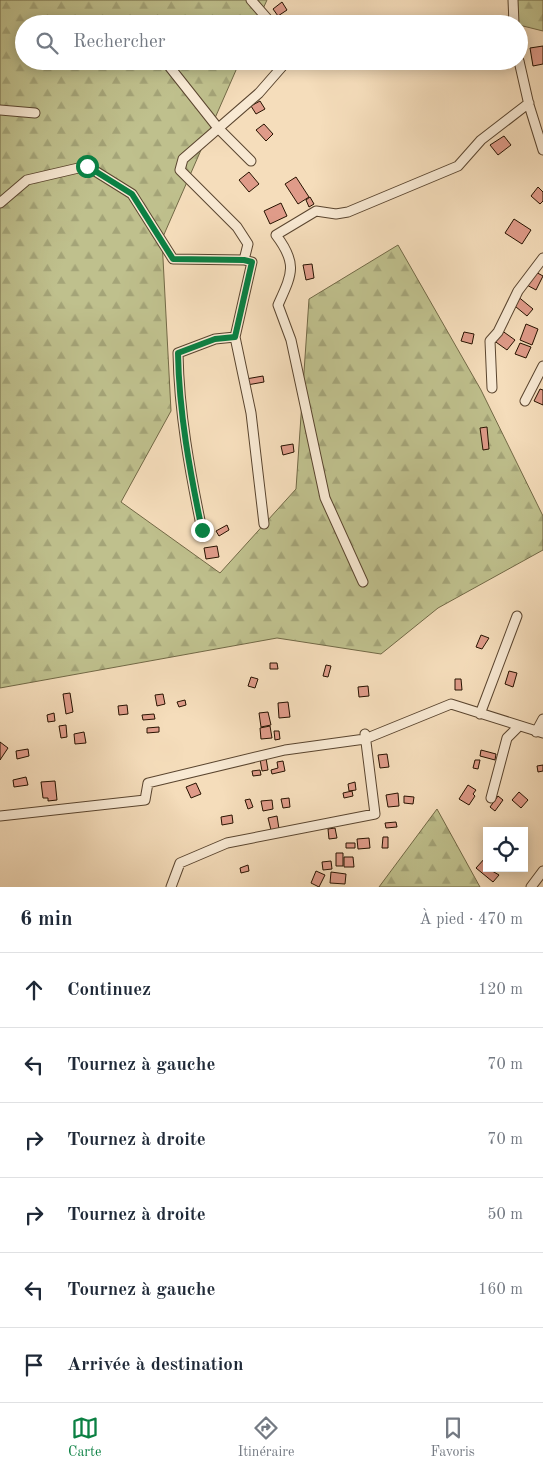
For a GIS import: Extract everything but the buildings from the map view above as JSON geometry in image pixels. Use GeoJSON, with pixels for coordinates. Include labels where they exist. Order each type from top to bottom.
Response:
{"type":"FeatureCollection","features":[{"type":"Feature","properties":{"kind":"street"},"geometry":{"type":"LineString","coordinates":[[251,0],[264,15]]}},
{"type":"Feature","properties":{"kind":"street"},"geometry":{"type":"LineString","coordinates":[[513,0],[514,15]]}},
{"type":"Feature","properties":{"kind":"street"},"geometry":{"type":"LineString","coordinates":[[172,70],[218,128],[251,161]]}},
{"type":"Feature","properties":{"kind":"street"},"geometry":{"type":"LineString","coordinates":[[244,260],[248,244],[237,227],[180,170],[183,159],[259,93],[279,70]]}},
{"type":"Feature","properties":{"kind":"street"},"geometry":{"type":"LineString","coordinates":[[521,70],[543,150]]}},
{"type":"Feature","properties":{"kind":"street"},"geometry":{"type":"LineString","coordinates":[[363,582],[325,498],[291,340],[278,305],[291,276],[289,252],[276,235],[316,211],[336,214],[348,212],[458,166],[481,140],[529,103]]}},
{"type":"Feature","properties":{"kind":"street"},"geometry":{"type":"LineString","coordinates":[[0,110],[35,113]]}},
{"type":"Feature","properties":{"kind":"street"},"geometry":{"type":"LineString","coordinates":[[0,203],[27,180],[87,166],[132,194],[173,259],[244,260],[252,262],[235,337],[251,413],[264,524]]}},
{"type":"Feature","properties":{"kind":"street"},"geometry":{"type":"LineString","coordinates":[[492,388],[490,341],[498,332],[518,291],[543,258]]}},
{"type":"Feature","properties":{"kind":"street"},"geometry":{"type":"LineString","coordinates":[[202,530],[188,463],[178,379],[178,353],[215,339],[235,337]]}},
{"type":"Feature","properties":{"kind":"street"},"geometry":{"type":"LineString","coordinates":[[525,401],[543,366]]}},
{"type":"Feature","properties":{"kind":"street"},"geometry":{"type":"LineString","coordinates":[[480,714],[517,616]]}},
{"type":"Feature","properties":{"kind":"street"},"geometry":{"type":"LineString","coordinates":[[0,816],[145,800],[148,783],[285,750],[365,736],[452,704],[540,732],[543,719]]}},
{"type":"Feature","properties":{"kind":"street"},"geometry":{"type":"LineString","coordinates":[[491,798],[507,738],[518,726]]}},
{"type":"Feature","properties":{"kind":"street"},"geometry":{"type":"LineString","coordinates":[[171,887],[180,863],[227,843],[375,814],[365,736]]}},
{"type":"Feature","properties":{"kind":"street"},"geometry":{"type":"LineString","coordinates":[[531,887],[543,871]]}},
{"type":"Feature","properties":{"kind":"green space"},"geometry":{"type":"Polygon","coordinates":[[[0,0],[267,0],[260,15],[15,15],[15,70],[236,70],[162,239],[171,411],[121,502],[220,573],[296,489],[309,299],[398,245],[481,390],[543,516],[543,550],[438,608],[381,654],[277,638],[0,688],[0,0]]]}},
{"type":"Feature","properties":{"kind":"green space"},"geometry":{"type":"Polygon","coordinates":[[[516,0],[543,0],[543,31],[528,27],[528,15],[515,15],[516,0]]]}},
{"type":"Feature","properties":{"kind":"green space"},"geometry":{"type":"Polygon","coordinates":[[[437,809],[480,887],[379,887],[437,809]]]}},
{"type":"Feature","properties":{"kind":"route"},"geometry":{"type":"LineString","coordinates":[[87,166],[132,194],[173,259],[244,260],[252,262],[235,337],[215,339],[178,353],[178,379],[188,463],[202,530]]}}]}
